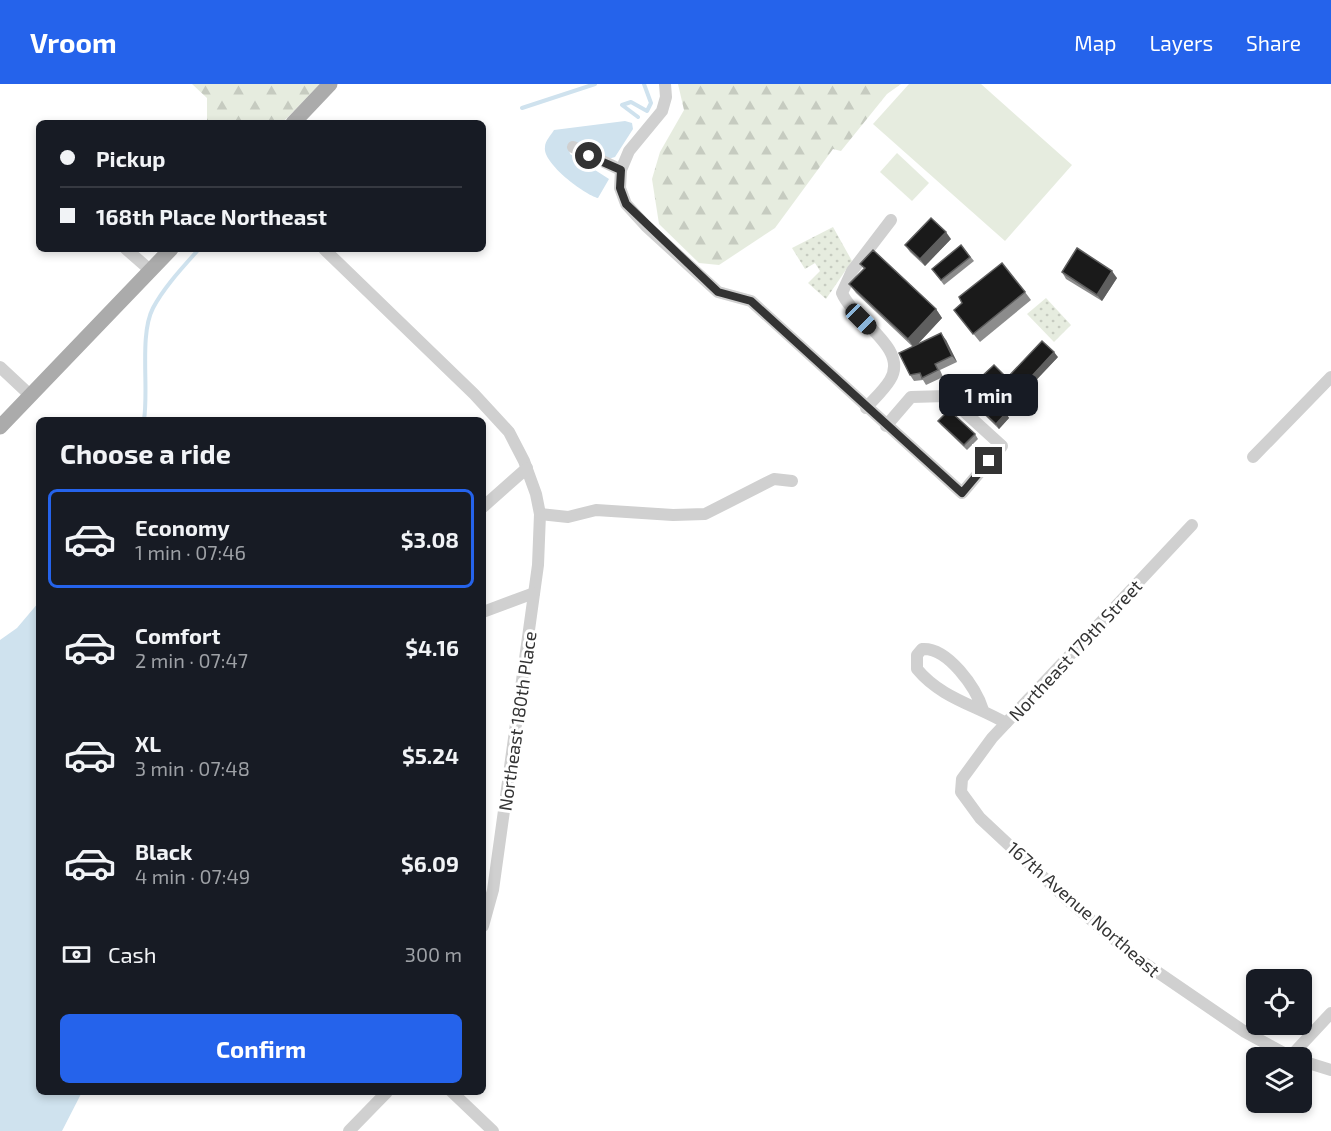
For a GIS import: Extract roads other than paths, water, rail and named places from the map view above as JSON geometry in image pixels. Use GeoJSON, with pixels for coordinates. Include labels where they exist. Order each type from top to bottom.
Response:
{"type":"FeatureCollection","features":[{"type":"Feature","properties":{"kind":"main road"},"geometry":{"type":"LineString","coordinates":[[296,120],[330,84]]}},
{"type":"Feature","properties":{"kind":"main road"},"geometry":{"type":"LineString","coordinates":[[0,427],[168,252]]}},
{"type":"Feature","properties":{"kind":"street"},"geometry":{"type":"LineString","coordinates":[[665,84],[666,97],[662,111],[629,151],[621,170],[620,188],[626,204],[646,226],[718,292],[751,301],[866,408],[886,426],[962,493],[1002,446],[947,396],[911,398],[886,426]]}},
{"type":"Feature","properties":{"kind":"street"},"geometry":{"type":"LineString","coordinates":[[573,147],[621,170]]}},
{"type":"Feature","properties":{"kind":"street"},"geometry":{"type":"LineString","coordinates":[[866,408],[891,379],[894,361],[891,349],[847,304],[842,293],[852,271],[891,220]]}},
{"type":"Feature","properties":{"kind":"street"},"geometry":{"type":"LineString","coordinates":[[129,252],[150,270]]}},
{"type":"Feature","properties":{"kind":"street"},"geometry":{"type":"LineString","coordinates":[[327,252],[509,432],[527,468],[540,514],[568,517],[596,510],[673,515],[705,514],[774,479],[792,481]]}},
{"type":"Feature","properties":{"kind":"street"},"geometry":{"type":"LineString","coordinates":[[0,367],[30,395]]}},
{"type":"Feature","properties":{"kind":"street"},"geometry":{"type":"LineString","coordinates":[[1253,457],[1331,377]]}},
{"type":"Feature","properties":{"kind":"street"},"geometry":{"type":"LineString","coordinates":[[486,504],[527,468]]}},
{"type":"Feature","properties":{"kind":"street","name":"Northeast 180th Place"},"geometry":{"type":"LineString","coordinates":[[486,915],[493,890],[534,593],[540,514]]}},
{"type":"Feature","properties":{"kind":"street","name":"Northeast 179th Street"},"geometry":{"type":"LineString","coordinates":[[962,778],[1006,723],[1192,525]]}},
{"type":"Feature","properties":{"kind":"street"},"geometry":{"type":"LineString","coordinates":[[486,611],[534,593]]}},
{"type":"Feature","properties":{"kind":"street"},"geometry":{"type":"LineString","coordinates":[[983,710],[978,693],[966,677],[934,650],[922,649],[916,662],[918,669],[931,684],[951,698],[983,710],[1006,723]]}},
{"type":"Feature","properties":{"kind":"street","name":"167th Avenue Northeast"},"geometry":{"type":"LineString","coordinates":[[962,778],[961,792],[980,818],[1071,903],[1134,956],[1245,1032],[1274,1047]]}},
{"type":"Feature","properties":{"kind":"street"},"geometry":{"type":"LineString","coordinates":[[1304,1047],[1331,1012]]}},
{"type":"Feature","properties":{"kind":"street","name":"167th Avenue Northeast"},"geometry":{"type":"LineString","coordinates":[[1312,1064],[1331,1070]]}},
{"type":"Feature","properties":{"kind":"street"},"geometry":{"type":"LineString","coordinates":[[349,1131],[384,1095]]}},
{"type":"Feature","properties":{"kind":"street"},"geometry":{"type":"LineString","coordinates":[[455,1095],[493,1131]]}},
{"type":"Feature","properties":{"kind":"water"},"geometry":{"type":"Polygon","coordinates":[[[625,121],[632,123],[633,129],[615,157],[608,159],[569,148],[570,154],[609,179],[598,198],[584,191],[566,177],[546,154],[546,143],[554,130],[625,121]]]}},
{"type":"Feature","properties":{"kind":"water"},"geometry":{"type":"Polygon","coordinates":[[[36,606],[36,1095],[80,1095],[62,1131],[0,1131],[0,640],[17,628],[36,606]]]}},
{"type":"Feature","properties":{"kind":"waterway"},"geometry":{"type":"LineString","coordinates":[[522,108],[595,84]]}},
{"type":"Feature","properties":{"kind":"waterway"},"geometry":{"type":"LineString","coordinates":[[638,117],[622,105],[631,102],[647,111],[651,103],[644,84]]}},
{"type":"Feature","properties":{"kind":"waterway"},"geometry":{"type":"LineString","coordinates":[[144,417],[145,347],[149,319],[163,292],[196,252]]}}]}
